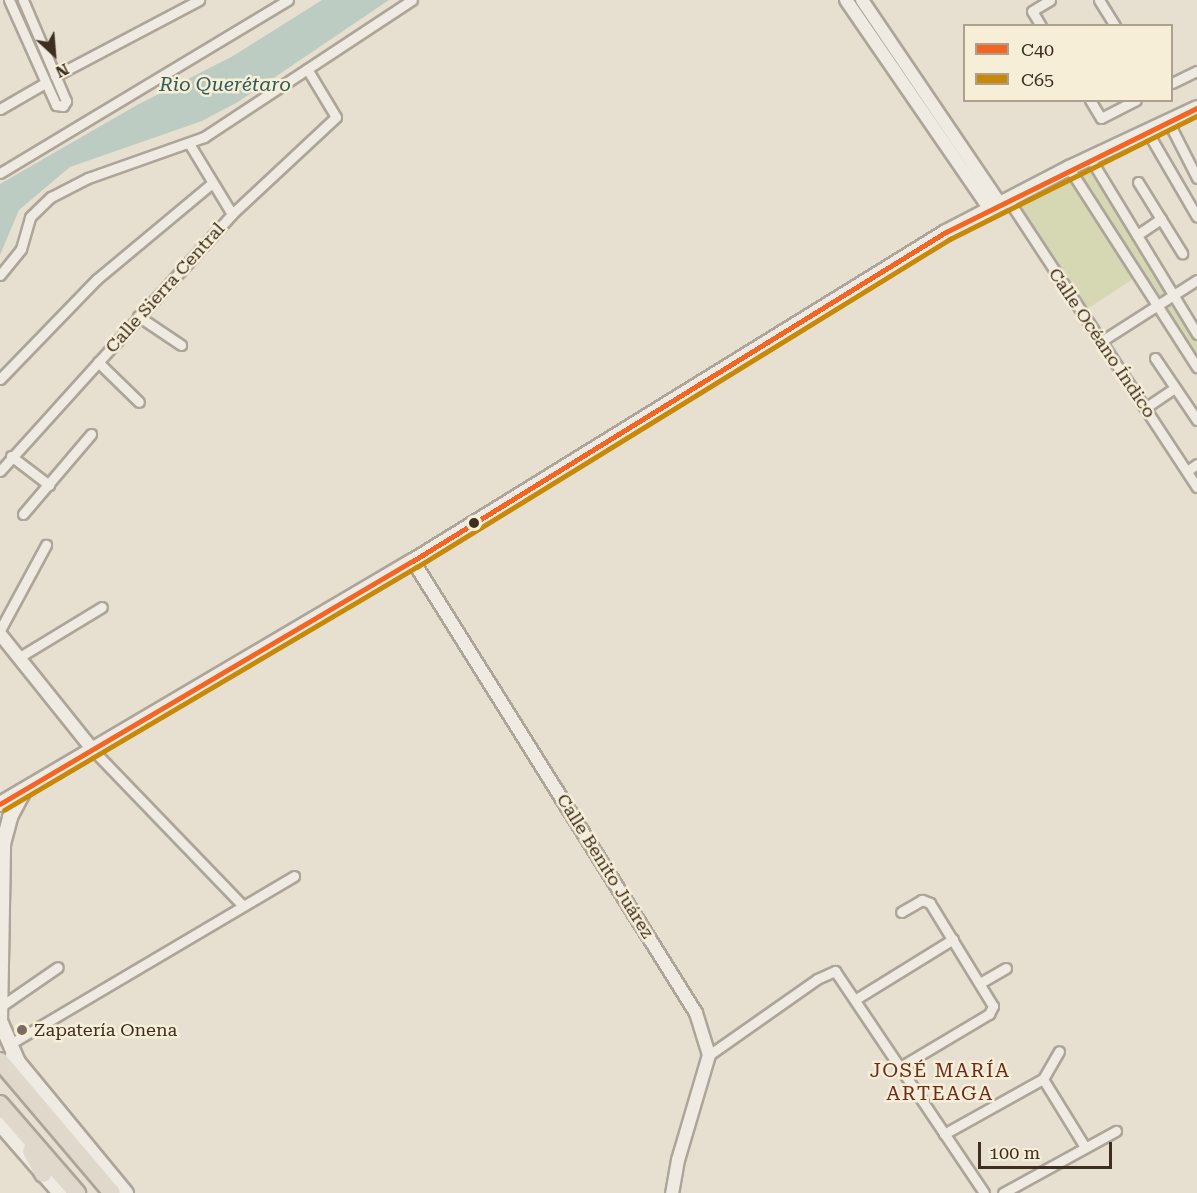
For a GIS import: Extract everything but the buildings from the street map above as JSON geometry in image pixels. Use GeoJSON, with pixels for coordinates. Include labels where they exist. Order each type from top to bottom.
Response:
{"type":"FeatureCollection","features":[{"type":"Feature","properties":{"kind":"highway"},"geometry":{"type":"LineString","coordinates":[[0,1061],[112,1193]]}},
{"type":"Feature","properties":{"kind":"highway"},"geometry":{"type":"LineString","coordinates":[[3,1114],[43,1174]]}},
{"type":"Feature","properties":{"kind":"highway"},"geometry":{"type":"LineString","coordinates":[[3,1114],[77,1193]]}},
{"type":"Feature","properties":{"kind":"highway"},"geometry":{"type":"LineString","coordinates":[[94,1172],[125,1193]]}},
{"type":"Feature","properties":{"kind":"main road"},"geometry":{"type":"LineString","coordinates":[[0,804],[413,561],[998,203],[1197,108]]}},
{"type":"Feature","properties":{"kind":"main road"},"geometry":{"type":"LineString","coordinates":[[26,789],[10,817],[3,844],[0,1021],[5,1042],[18,1062],[125,1193]]}},
{"type":"Feature","properties":{"kind":"main road"},"geometry":{"type":"LineString","coordinates":[[43,1174],[60,1193]]}},
{"type":"Feature","properties":{"kind":"street"},"geometry":{"type":"LineString","coordinates":[[9,0],[24,39],[56,105],[63,106],[66,100],[36,34],[24,0]]}},
{"type":"Feature","properties":{"kind":"street"},"geometry":{"type":"LineString","coordinates":[[55,76],[199,0]]}},
{"type":"Feature","properties":{"kind":"street"},"geometry":{"type":"LineString","coordinates":[[0,173],[288,0]]}},
{"type":"Feature","properties":{"kind":"street"},"geometry":{"type":"LineString","coordinates":[[0,275],[21,249],[30,217],[51,197],[88,178],[190,145],[412,0]]}},
{"type":"Feature","properties":{"kind":"street"},"geometry":{"type":"LineString","coordinates":[[862,0],[998,203]]}},
{"type":"Feature","properties":{"kind":"street"},"geometry":{"type":"LineString","coordinates":[[1040,24],[1032,11],[1050,0]]}},
{"type":"Feature","properties":{"kind":"street"},"geometry":{"type":"LineString","coordinates":[[1099,0],[1114,24]]}},
{"type":"Feature","properties":{"kind":"street"},"geometry":{"type":"LineString","coordinates":[[848,1],[998,203]]}},
{"type":"Feature","properties":{"kind":"street"},"geometry":{"type":"LineString","coordinates":[[24,39],[36,34]]}},
{"type":"Feature","properties":{"kind":"street","name":"Calle Sierra Central"},"geometry":{"type":"LineString","coordinates":[[0,471],[11,456],[232,214],[337,112],[307,69]]}},
{"type":"Feature","properties":{"kind":"street"},"geometry":{"type":"LineString","coordinates":[[1173,83],[1197,71]]}},
{"type":"Feature","properties":{"kind":"street"},"geometry":{"type":"LineString","coordinates":[[0,110],[45,83]]}},
{"type":"Feature","properties":{"kind":"street"},"geometry":{"type":"LineString","coordinates":[[1091,102],[1101,118],[1132,102]]}},
{"type":"Feature","properties":{"kind":"street"},"geometry":{"type":"LineString","coordinates":[[1168,121],[1197,178]]}},
{"type":"Feature","properties":{"kind":"street"},"geometry":{"type":"LineString","coordinates":[[1147,131],[1197,217]]}},
{"type":"Feature","properties":{"kind":"street"},"geometry":{"type":"LineString","coordinates":[[190,145],[211,184],[232,214]]}},
{"type":"Feature","properties":{"kind":"street"},"geometry":{"type":"LineString","coordinates":[[1090,158],[1197,334]]}},
{"type":"Feature","properties":{"kind":"street"},"geometry":{"type":"LineString","coordinates":[[1069,168],[1197,367]]}},
{"type":"Feature","properties":{"kind":"street"},"geometry":{"type":"LineString","coordinates":[[1138,182],[1182,253]]}},
{"type":"Feature","properties":{"kind":"street"},"geometry":{"type":"LineString","coordinates":[[0,379],[97,279],[211,184]]}},
{"type":"Feature","properties":{"kind":"street","name":"Calle Océano Índico"},"geometry":{"type":"LineString","coordinates":[[998,203],[1100,342],[1197,487]]}},
{"type":"Feature","properties":{"kind":"street"},"geometry":{"type":"LineString","coordinates":[[1137,235],[1161,219]]}},
{"type":"Feature","properties":{"kind":"street"},"geometry":{"type":"LineString","coordinates":[[1100,342],[1197,280]]}},
{"type":"Feature","properties":{"kind":"street"},"geometry":{"type":"LineString","coordinates":[[138,316],[181,345]]}},
{"type":"Feature","properties":{"kind":"street"},"geometry":{"type":"LineString","coordinates":[[1155,358],[1197,420]]}},
{"type":"Feature","properties":{"kind":"street"},"geometry":{"type":"LineString","coordinates":[[98,362],[139,402]]}},
{"type":"Feature","properties":{"kind":"street"},"geometry":{"type":"LineString","coordinates":[[1145,408],[1175,388]]}},
{"type":"Feature","properties":{"kind":"street"},"geometry":{"type":"LineString","coordinates":[[23,514],[91,434]]}},
{"type":"Feature","properties":{"kind":"street"},"geometry":{"type":"LineString","coordinates":[[11,456],[49,485]]}},
{"type":"Feature","properties":{"kind":"street"},"geometry":{"type":"LineString","coordinates":[[1187,471],[1197,464]]}},
{"type":"Feature","properties":{"kind":"street"},"geometry":{"type":"LineString","coordinates":[[46,545],[0,632],[18,658],[93,750],[241,904]]}},
{"type":"Feature","properties":{"kind":"street","name":"Calle Benito Juárez"},"geometry":{"type":"LineString","coordinates":[[413,561],[696,1012],[709,1055]]}},
{"type":"Feature","properties":{"kind":"street"},"geometry":{"type":"LineString","coordinates":[[18,658],[102,607]]}},
{"type":"Feature","properties":{"kind":"street"},"geometry":{"type":"LineString","coordinates":[[5,1042],[241,904],[294,876]]}},
{"type":"Feature","properties":{"kind":"street"},"geometry":{"type":"LineString","coordinates":[[900,1067],[989,1014],[991,999],[930,903],[922,900],[901,912]]}},
{"type":"Feature","properties":{"kind":"street"},"geometry":{"type":"LineString","coordinates":[[856,999],[953,939]]}},
{"type":"Feature","properties":{"kind":"street"},"geometry":{"type":"LineString","coordinates":[[0,1007],[58,967]]}},
{"type":"Feature","properties":{"kind":"street"},"geometry":{"type":"LineString","coordinates":[[980,983],[1006,968]]}},
{"type":"Feature","properties":{"kind":"street"},"geometry":{"type":"LineString","coordinates":[[672,1193],[709,1055],[817,979],[834,971],[856,999],[984,1193]]}},
{"type":"Feature","properties":{"kind":"street"},"geometry":{"type":"LineString","coordinates":[[944,1134],[1043,1078],[1059,1051]]}},
{"type":"Feature","properties":{"kind":"street"},"geometry":{"type":"LineString","coordinates":[[1043,1078],[1085,1147]]}},
{"type":"Feature","properties":{"kind":"street"},"geometry":{"type":"LineString","coordinates":[[1003,1193],[1116,1131]]}},
{"type":"Feature","properties":{"kind":"green space"},"geometry":{"type":"Polygon","coordinates":[[[1092,169],[1197,338],[1197,362],[1078,177],[1092,169]]]}},
{"type":"Feature","properties":{"kind":"green space"},"geometry":{"type":"Polygon","coordinates":[[[1068,177],[1134,278],[1086,310],[1020,208],[1068,177]]]}},
{"type":"Feature","properties":{"kind":"water","name":"Rio Querétaro"},"geometry":{"type":"Polygon","coordinates":[[[322,0],[389,0],[238,102],[202,121],[70,167],[19,210],[0,255],[0,184],[137,105],[233,56],[322,0]]]}},
{"type":"Feature","properties":{"kind":"transit line","name":"C40"},"geometry":{"type":"LineString","coordinates":[[0,804],[413,561],[946,232],[1197,108]]}},
{"type":"Feature","properties":{"kind":"transit line","name":"C65"},"geometry":{"type":"LineString","coordinates":[[4,810],[417,567],[950,239],[1197,116]]}},
{"type":"Feature","properties":{"kind":"place","name":"Zapatería Onena"},"geometry":{"type":"Point","coordinates":[22,1030]}},
{"type":"Feature","properties":{"kind":"district","name":"JOSÉ MARÍA ARTEAGA"},"geometry":{"type":"Point","coordinates":[940,1082]}}]}
